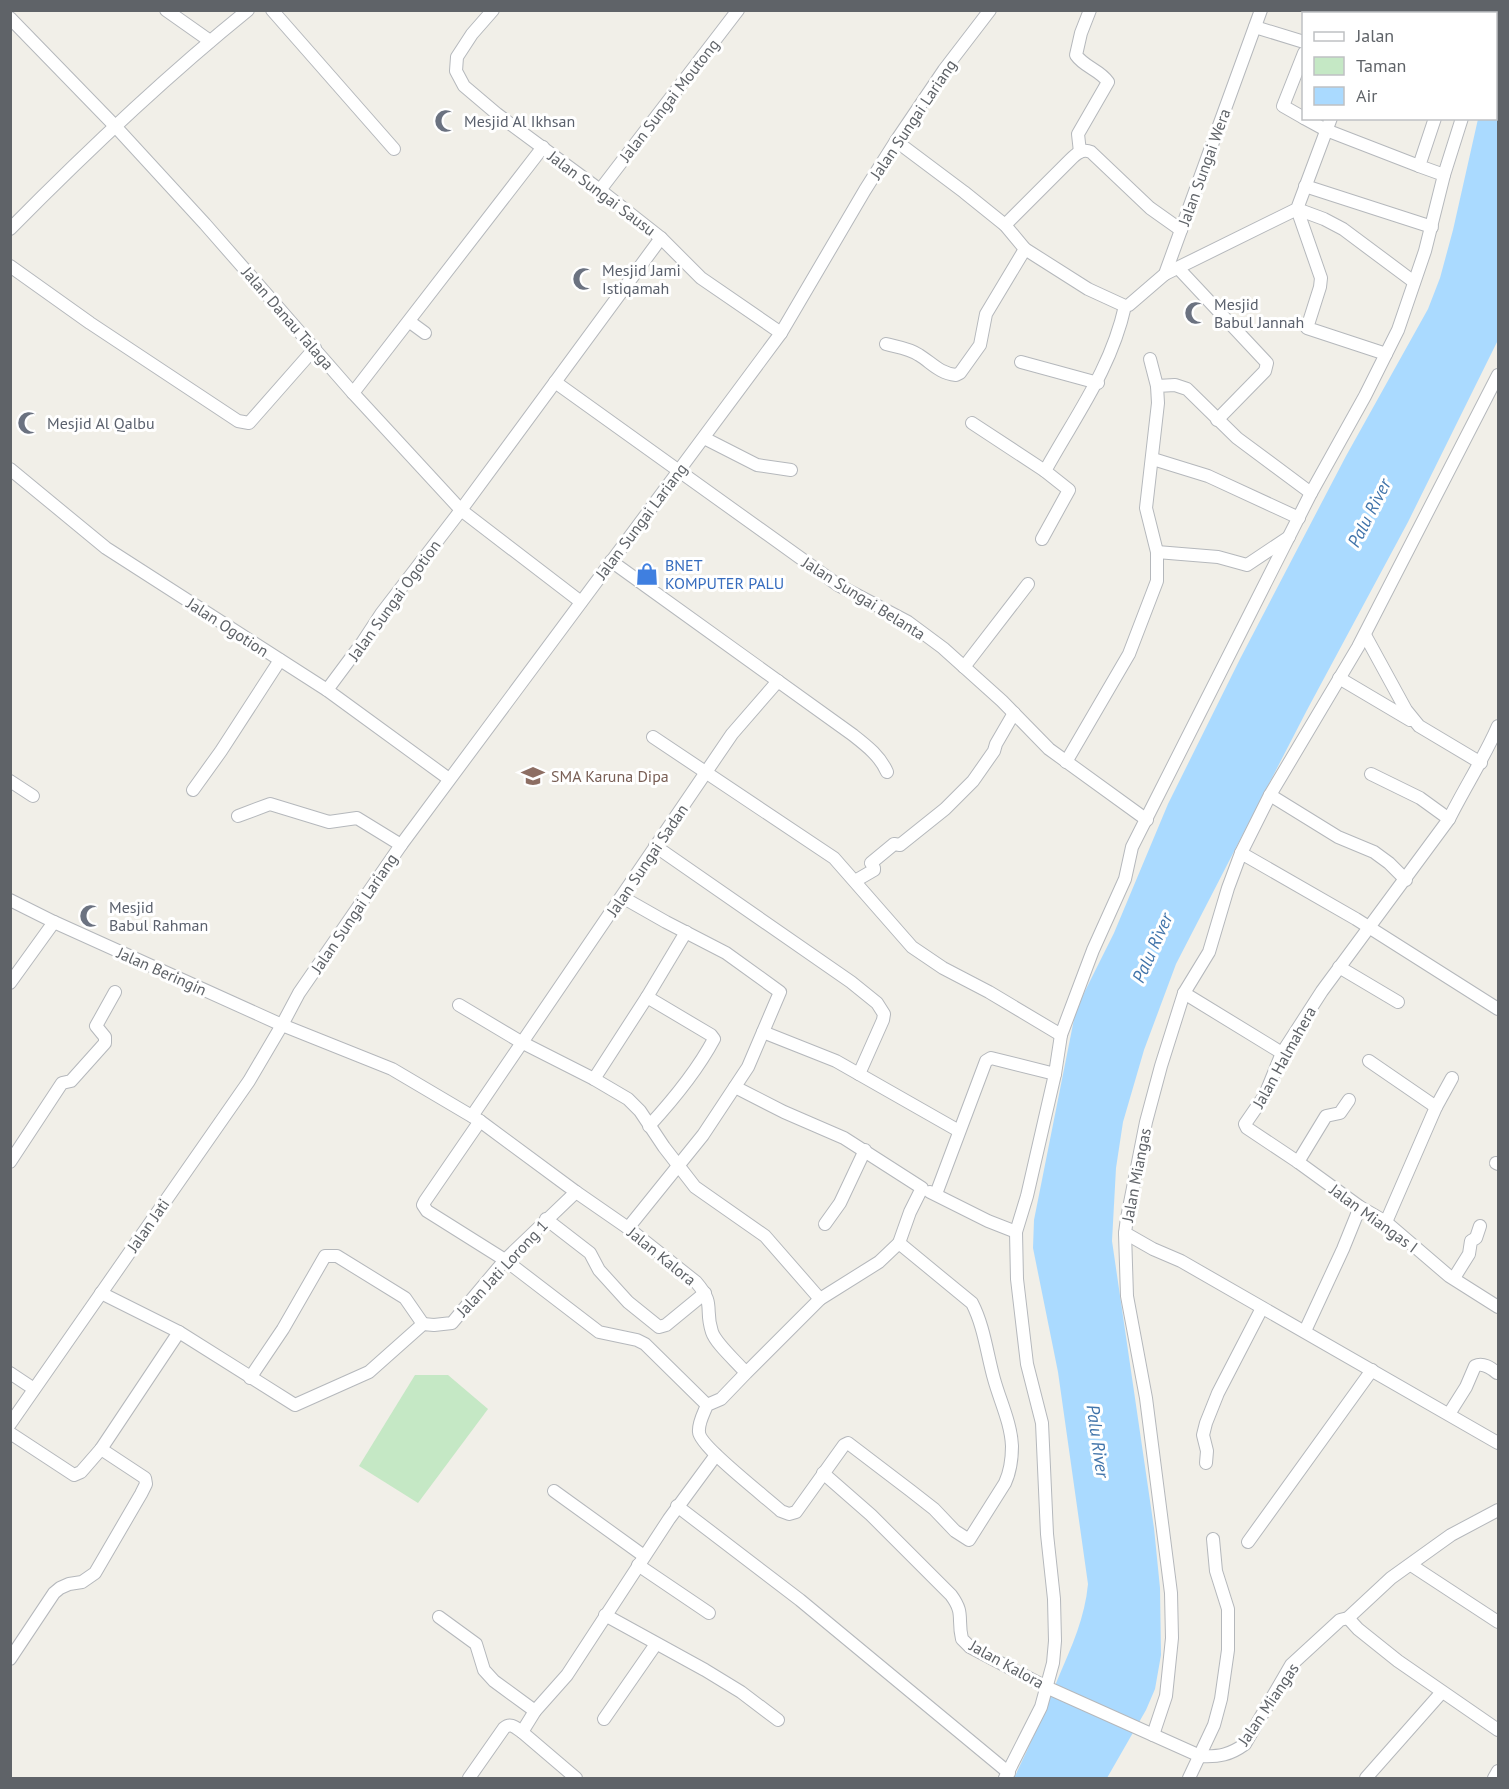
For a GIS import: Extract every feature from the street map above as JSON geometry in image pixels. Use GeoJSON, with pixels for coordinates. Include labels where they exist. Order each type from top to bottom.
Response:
{"type":"FeatureCollection","features":[{"type":"Feature","properties":{"kind":"street"},"geometry":{"type":"LineString","coordinates":[[166,10],[210,41]]}},
{"type":"Feature","properties":{"kind":"street"},"geometry":{"type":"LineString","coordinates":[[10,229],[116,126],[248,10]]}},
{"type":"Feature","properties":{"kind":"street"},"geometry":{"type":"LineString","coordinates":[[272,10],[394,149]]}},
{"type":"Feature","properties":{"kind":"street","name":"Jalan Sungai Sausu"},"geometry":{"type":"LineString","coordinates":[[493,10],[472,34],[457,57],[456,70],[464,86],[497,114],[661,238],[701,278],[781,333]]}},
{"type":"Feature","properties":{"kind":"street","name":"Jalan Sungai Moutong"},"geometry":{"type":"LineString","coordinates":[[600,190],[738,10]]}},
{"type":"Feature","properties":{"kind":"street","name":"Jalan Sungai Lariang"},"geometry":{"type":"LineString","coordinates":[[282,1025],[299,993],[401,845],[781,333],[896,141],[944,70],[990,10]]}},
{"type":"Feature","properties":{"kind":"street"},"geometry":{"type":"LineString","coordinates":[[1080,152],[1078,134],[1108,82],[1079,60],[1076,55],[1090,10]]}},
{"type":"Feature","properties":{"kind":"street","name":"Jalan Sungai Wera"},"geometry":{"type":"LineString","coordinates":[[1125,306],[1165,274],[1261,10]]}},
{"type":"Feature","properties":{"kind":"street","name":"Jalan Danau Talaga"},"geometry":{"type":"LineString","coordinates":[[10,18],[116,126],[353,393],[461,510],[581,602]]}},
{"type":"Feature","properties":{"kind":"street"},"geometry":{"type":"LineString","coordinates":[[1255,27],[1302,41]]}},
{"type":"Feature","properties":{"kind":"street"},"geometry":{"type":"LineString","coordinates":[[1302,58],[1283,106],[1302,117]]}},
{"type":"Feature","properties":{"kind":"street"},"geometry":{"type":"LineString","coordinates":[[1312,120],[1329,124],[1419,166],[1444,175]]}},
{"type":"Feature","properties":{"kind":"street"},"geometry":{"type":"LineString","coordinates":[[1419,166],[1434,120]]}},
{"type":"Feature","properties":{"kind":"street"},"geometry":{"type":"LineString","coordinates":[[677,1506],[800,1600],[1007,1776],[1049,1688],[1053,1663],[1055,1609],[1047,1534],[1042,1423],[1027,1364],[1017,1279],[1016,1232],[1027,1196],[1056,1074],[1061,1035],[1093,950],[1125,879],[1132,847],[1311,493],[1365,396],[1398,330],[1432,227],[1444,175],[1461,120]]}},
{"type":"Feature","properties":{"kind":"street"},"geometry":{"type":"LineString","coordinates":[[1329,124],[1297,210],[1320,278],[1320,287],[1306,328],[1386,354]]}},
{"type":"Feature","properties":{"kind":"street"},"geometry":{"type":"LineString","coordinates":[[896,141],[1005,225],[1025,249],[1088,290],[1125,306],[1115,345],[1098,383],[1045,471]]}},
{"type":"Feature","properties":{"kind":"street"},"geometry":{"type":"LineString","coordinates":[[353,393],[543,147]]}},
{"type":"Feature","properties":{"kind":"street"},"geometry":{"type":"LineString","coordinates":[[1005,225],[1080,152],[1085,150],[1091,152],[1150,208],[1181,230]]}},
{"type":"Feature","properties":{"kind":"street"},"geometry":{"type":"LineString","coordinates":[[1305,186],[1432,227]]}},
{"type":"Feature","properties":{"kind":"street"},"geometry":{"type":"LineString","coordinates":[[1165,274],[1297,210],[1324,219],[1343,229],[1414,282]]}},
{"type":"Feature","properties":{"kind":"street","name":"Jalan Sungai Ogotion"},"geometry":{"type":"LineString","coordinates":[[327,690],[661,238]]}},
{"type":"Feature","properties":{"kind":"street"},"geometry":{"type":"LineString","coordinates":[[886,344],[918,354],[939,371],[956,375],[960,373],[980,345],[986,314],[1025,249]]}},
{"type":"Feature","properties":{"kind":"street"},"geometry":{"type":"LineString","coordinates":[[10,266],[90,323],[238,421],[249,423],[315,348]]}},
{"type":"Feature","properties":{"kind":"street"},"geometry":{"type":"LineString","coordinates":[[1179,269],[1268,363],[1265,371],[1217,420]]}},
{"type":"Feature","properties":{"kind":"street"},"geometry":{"type":"LineString","coordinates":[[410,322],[425,333]]}},
{"type":"Feature","properties":{"kind":"street"},"geometry":{"type":"LineString","coordinates":[[1066,762],[1129,654],[1157,580],[1156,552],[1146,508],[1158,403],[1157,386],[1150,359]]}},
{"type":"Feature","properties":{"kind":"street"},"geometry":{"type":"LineString","coordinates":[[1021,362],[1098,383]]}},
{"type":"Feature","properties":{"kind":"street","name":"Jalan Miangas"},"geometry":{"type":"LineString","coordinates":[[1498,375],[1365,635],[1270,795],[1241,853],[1209,952],[1184,993],[1161,1066],[1146,1122],[1126,1218],[1125,1233],[1305,1331],[1498,1443]]}},
{"type":"Feature","properties":{"kind":"street","name":"Jalan Sungai Belanta"},"geometry":{"type":"LineString","coordinates":[[555,382],[838,585],[908,622],[964,667],[1014,713],[1034,735],[1066,762],[1147,820]]}},
{"type":"Feature","properties":{"kind":"street"},"geometry":{"type":"LineString","coordinates":[[1157,386],[1184,387],[1197,397],[1217,420],[1266,461],[1311,493]]}},
{"type":"Feature","properties":{"kind":"street"},"geometry":{"type":"LineString","coordinates":[[972,423],[1045,471],[1069,490],[1042,539]]}},
{"type":"Feature","properties":{"kind":"street"},"geometry":{"type":"LineString","coordinates":[[704,438],[757,465],[791,470]]}},
{"type":"Feature","properties":{"kind":"street"},"geometry":{"type":"LineString","coordinates":[[1153,459],[1244,491],[1299,518]]}},
{"type":"Feature","properties":{"kind":"street","name":"Jalan Ogotion"},"geometry":{"type":"LineString","coordinates":[[10,469],[106,548],[327,690],[449,779]]}},
{"type":"Feature","properties":{"kind":"street"},"geometry":{"type":"LineString","coordinates":[[1156,552],[1218,557],[1245,565],[1290,536]]}},
{"type":"Feature","properties":{"kind":"street"},"geometry":{"type":"LineString","coordinates":[[611,561],[874,752],[887,772]]}},
{"type":"Feature","properties":{"kind":"street"},"geometry":{"type":"LineString","coordinates":[[964,667],[1028,584]]}},
{"type":"Feature","properties":{"kind":"street"},"geometry":{"type":"LineString","coordinates":[[1365,635],[1406,710],[1419,726]]}},
{"type":"Feature","properties":{"kind":"street"},"geometry":{"type":"LineString","coordinates":[[193,790],[280,660]]}},
{"type":"Feature","properties":{"kind":"street"},"geometry":{"type":"LineString","coordinates":[[1339,678],[1481,763]]}},
{"type":"Feature","properties":{"kind":"street","name":"Jalan Sungai Sadan"},"geometry":{"type":"LineString","coordinates":[[505,1260],[430,1214],[423,1205],[521,1042],[732,734],[778,681]]}},
{"type":"Feature","properties":{"kind":"street"},"geometry":{"type":"LineString","coordinates":[[855,881],[874,870],[871,863],[874,858],[894,844],[900,845],[973,781],[994,751],[1014,713]]}},
{"type":"Feature","properties":{"kind":"street","name":"Jalan Halmahera"},"geometry":{"type":"LineString","coordinates":[[1277,1150],[1247,1128],[1245,1124],[1264,1095],[1282,1053],[1339,967],[1406,880],[1449,819],[1481,763],[1498,726]]}},
{"type":"Feature","properties":{"kind":"street"},"geometry":{"type":"LineString","coordinates":[[653,737],[834,858],[912,947],[943,968],[989,992],[1061,1035]]}},
{"type":"Feature","properties":{"kind":"street"},"geometry":{"type":"LineString","coordinates":[[1371,774],[1420,798],[1449,819]]}},
{"type":"Feature","properties":{"kind":"street"},"geometry":{"type":"LineString","coordinates":[[10,781],[33,796]]}},
{"type":"Feature","properties":{"kind":"street"},"geometry":{"type":"LineString","coordinates":[[1270,795],[1338,837],[1374,852],[1406,880]]}},
{"type":"Feature","properties":{"kind":"street"},"geometry":{"type":"LineString","coordinates":[[238,816],[264,804],[270,804],[329,822],[357,818],[401,845]]}},
{"type":"Feature","properties":{"kind":"street"},"geometry":{"type":"LineString","coordinates":[[655,846],[851,982],[876,1003],[884,1014],[883,1020],[859,1074]]}},
{"type":"Feature","properties":{"kind":"street"},"geometry":{"type":"LineString","coordinates":[[1241,853],[1368,927],[1498,1009]]}},
{"type":"Feature","properties":{"kind":"street"},"geometry":{"type":"LineString","coordinates":[[622,897],[726,953],[778,990],[780,995],[748,1067],[703,1135],[628,1228]]}},
{"type":"Feature","properties":{"kind":"street","name":"Jalan Beringin"},"geometry":{"type":"LineString","coordinates":[[10,900],[282,1025]]}},
{"type":"Feature","properties":{"kind":"street"},"geometry":{"type":"LineString","coordinates":[[10,983],[54,922]]}},
{"type":"Feature","properties":{"kind":"street"},"geometry":{"type":"LineString","coordinates":[[594,1079],[648,997],[686,932]]}},
{"type":"Feature","properties":{"kind":"street"},"geometry":{"type":"LineString","coordinates":[[1339,967],[1398,1002]]}},
{"type":"Feature","properties":{"kind":"street"},"geometry":{"type":"LineString","coordinates":[[11,1161],[62,1083],[71,1082],[105,1043],[105,1037],[96,1026],[115,992]]}},
{"type":"Feature","properties":{"kind":"street"},"geometry":{"type":"LineString","coordinates":[[1184,993],[1282,1053]]}},
{"type":"Feature","properties":{"kind":"street"},"geometry":{"type":"LineString","coordinates":[[648,997],[706,1031],[714,1040],[669,1103],[649,1126]]}},
{"type":"Feature","properties":{"kind":"street"},"geometry":{"type":"LineString","coordinates":[[459,1005],[521,1042],[628,1099],[640,1111],[695,1187],[765,1236],[820,1299]]}},
{"type":"Feature","properties":{"kind":"street","name":"Jalan Kalora"},"geometry":{"type":"LineString","coordinates":[[282,1025],[392,1069],[476,1118],[628,1228],[696,1282],[705,1293],[709,1305],[712,1334],[746,1372]]}},
{"type":"Feature","properties":{"kind":"street","name":"Jalan Jati"},"geometry":{"type":"LineString","coordinates":[[10,1424],[249,1081],[282,1025]]}},
{"type":"Feature","properties":{"kind":"street"},"geometry":{"type":"LineString","coordinates":[[763,1032],[836,1061],[959,1131]]}},
{"type":"Feature","properties":{"kind":"street"},"geometry":{"type":"LineString","coordinates":[[936,1194],[986,1061],[991,1058],[1056,1074]]}},
{"type":"Feature","properties":{"kind":"street"},"geometry":{"type":"LineString","coordinates":[[1369,1061],[1436,1107]]}},
{"type":"Feature","properties":{"kind":"street"},"geometry":{"type":"LineString","coordinates":[[1386,1222],[1436,1107],[1452,1078]]}},
{"type":"Feature","properties":{"kind":"street"},"geometry":{"type":"LineString","coordinates":[[735,1086],[865,1150],[922,1188],[988,1221],[1016,1232]]}},
{"type":"Feature","properties":{"kind":"street"},"geometry":{"type":"LineString","coordinates":[[1298,1162],[1326,1116],[1340,1113],[1349,1100]]}},
{"type":"Feature","properties":{"kind":"street"},"geometry":{"type":"LineString","coordinates":[[825,1224],[840,1203],[865,1150]]}},
{"type":"Feature","properties":{"kind":"street","name":"Jalan Miangas I"},"geometry":{"type":"LineString","coordinates":[[1277,1150],[1298,1162],[1360,1207],[1386,1222],[1449,1276],[1498,1307]]}},
{"type":"Feature","properties":{"kind":"street"},"geometry":{"type":"LineString","coordinates":[[707,1405],[721,1399],[820,1299],[879,1262],[899,1243],[910,1212],[922,1188]]}},
{"type":"Feature","properties":{"kind":"street","name":"Jalan Jati Lorong 1"},"geometry":{"type":"LineString","coordinates":[[423,1324],[434,1326],[452,1323],[505,1260],[576,1192]]}},
{"type":"Feature","properties":{"kind":"street"},"geometry":{"type":"LineString","coordinates":[[1305,1331],[1360,1207]]}},
{"type":"Feature","properties":{"kind":"street"},"geometry":{"type":"LineString","coordinates":[[546,1219],[590,1253],[599,1270],[621,1294],[659,1327],[666,1325],[705,1293]]}},
{"type":"Feature","properties":{"kind":"street"},"geometry":{"type":"LineString","coordinates":[[1454,1278],[1469,1254],[1471,1241],[1476,1238],[1480,1226]]}},
{"type":"Feature","properties":{"kind":"street"},"geometry":{"type":"LineString","coordinates":[[1125,1233],[1127,1296],[1146,1398],[1171,1593],[1172,1638],[1166,1696],[1149,1733]]}},
{"type":"Feature","properties":{"kind":"street"},"geometry":{"type":"LineString","coordinates":[[707,1405],[699,1432],[702,1442],[781,1511],[789,1514],[796,1512],[844,1444],[851,1444],[911,1491],[955,1531],[969,1540],[1009,1473],[1012,1447],[1009,1427],[988,1360],[978,1316],[972,1303],[899,1243]]}},
{"type":"Feature","properties":{"kind":"street"},"geometry":{"type":"LineString","coordinates":[[101,1293],[178,1332],[250,1378],[295,1405],[369,1372],[423,1324],[405,1298],[337,1256],[326,1256],[284,1329],[250,1378]]}},
{"type":"Feature","properties":{"kind":"street"},"geometry":{"type":"LineString","coordinates":[[505,1260],[599,1332],[637,1340],[645,1344],[707,1405]]}},
{"type":"Feature","properties":{"kind":"street"},"geometry":{"type":"LineString","coordinates":[[1206,1463],[1207,1451],[1203,1435],[1206,1423],[1218,1393],[1262,1308]]}},
{"type":"Feature","properties":{"kind":"street"},"geometry":{"type":"LineString","coordinates":[[10,1433],[74,1475],[81,1472],[101,1449],[178,1332]]}},
{"type":"Feature","properties":{"kind":"street"},"geometry":{"type":"LineString","coordinates":[[1449,1414],[1466,1387],[1475,1366],[1479,1364],[1489,1366],[1497,1373]]}},
{"type":"Feature","properties":{"kind":"street"},"geometry":{"type":"LineString","coordinates":[[1248,1542],[1372,1370]]}},
{"type":"Feature","properties":{"kind":"street"},"geometry":{"type":"LineString","coordinates":[[10,1373],[34,1389]]}},
{"type":"Feature","properties":{"kind":"street"},"geometry":{"type":"LineString","coordinates":[[10,1659],[54,1593],[69,1584],[82,1582],[95,1573],[146,1484],[145,1478],[101,1449]]}},
{"type":"Feature","properties":{"kind":"street"},"geometry":{"type":"LineString","coordinates":[[522,1732],[535,1711],[567,1675],[677,1506],[716,1455]]}},
{"type":"Feature","properties":{"kind":"street","name":"Jalan Kalora"},"geometry":{"type":"LineString","coordinates":[[823,1473],[871,1515],[951,1595],[959,1605],[961,1612],[962,1638],[970,1647],[1049,1688],[1149,1733]]}},
{"type":"Feature","properties":{"kind":"street"},"geometry":{"type":"LineString","coordinates":[[554,1491],[709,1613]]}},
{"type":"Feature","properties":{"kind":"street","name":"Jalan Miangas"},"geometry":{"type":"LineString","coordinates":[[1149,1733],[1200,1756],[1224,1756],[1234,1752],[1245,1744],[1291,1665],[1340,1620],[1348,1618],[1373,1593],[1451,1535],[1498,1510]]}},
{"type":"Feature","properties":{"kind":"street"},"geometry":{"type":"LineString","coordinates":[[1189,1779],[1214,1725],[1221,1699],[1228,1650],[1228,1609],[1216,1571],[1213,1539]]}},
{"type":"Feature","properties":{"kind":"street"},"geometry":{"type":"LineString","coordinates":[[1411,1565],[1498,1622]]}},
{"type":"Feature","properties":{"kind":"street"},"geometry":{"type":"LineString","coordinates":[[605,1615],[741,1692],[778,1720]]}},
{"type":"Feature","properties":{"kind":"street"},"geometry":{"type":"LineString","coordinates":[[439,1617],[476,1644],[484,1670],[494,1681],[535,1711]]}},
{"type":"Feature","properties":{"kind":"street"},"geometry":{"type":"LineString","coordinates":[[1348,1618],[1358,1629],[1398,1661],[1498,1730]]}},
{"type":"Feature","properties":{"kind":"street"},"geometry":{"type":"LineString","coordinates":[[604,1719],[656,1644]]}},
{"type":"Feature","properties":{"kind":"street"},"geometry":{"type":"LineString","coordinates":[[1366,1779],[1442,1692]]}},
{"type":"Feature","properties":{"kind":"street"},"geometry":{"type":"LineString","coordinates":[[470,1779],[506,1726],[514,1726],[522,1732],[576,1779]]}},
{"type":"Feature","properties":{"kind":"street"},"geometry":{"type":"LineString","coordinates":[[1494,1779],[1498,1771]]}},
{"type":"Feature","properties":{"kind":"green space"},"geometry":{"type":"Polygon","coordinates":[[[415,1375],[448,1375],[488,1409],[418,1503],[359,1466],[415,1375]]]}},
{"type":"Feature","properties":{"kind":"water","name":"Palu River"},"geometry":{"type":"Polygon","coordinates":[[[1498,40],[1498,340],[1408,522],[1307,710],[1176,964],[1144,1050],[1123,1122],[1116,1168],[1112,1241],[1154,1528],[1160,1588],[1161,1655],[1155,1689],[1146,1710],[1107,1778],[1014,1778],[1073,1642],[1081,1620],[1088,1584],[1058,1372],[1033,1248],[1034,1220],[1076,1009],[1114,933],[1168,804],[1240,659],[1346,456],[1428,309],[1440,278],[1453,230],[1478,120],[1497,120],[1498,40]]]}},
{"type":"Feature","properties":{"kind":"place","name":"Mesjid Al Ikhsan"},"geometry":{"type":"Point","coordinates":[446,121]}},
{"type":"Feature","properties":{"kind":"place","name":"Mesjid Jami Istiqamah"},"geometry":{"type":"Point","coordinates":[584,279]}},
{"type":"Feature","properties":{"kind":"place","name":"Mesjid Babul Jannah"},"geometry":{"type":"Point","coordinates":[1196,313]}},
{"type":"Feature","properties":{"kind":"place","name":"Mesjid Al Qalbu"},"geometry":{"type":"Point","coordinates":[29,423]}},
{"type":"Feature","properties":{"kind":"place","name":"BNET KOMPUTER PALU"},"geometry":{"type":"Point","coordinates":[647,574]}},
{"type":"Feature","properties":{"kind":"place","name":"SMA Karuna Dipa"},"geometry":{"type":"Point","coordinates":[533,776]}},
{"type":"Feature","properties":{"kind":"place","name":"Mesjid Babul Rahman"},"geometry":{"type":"Point","coordinates":[91,916]}}]}
